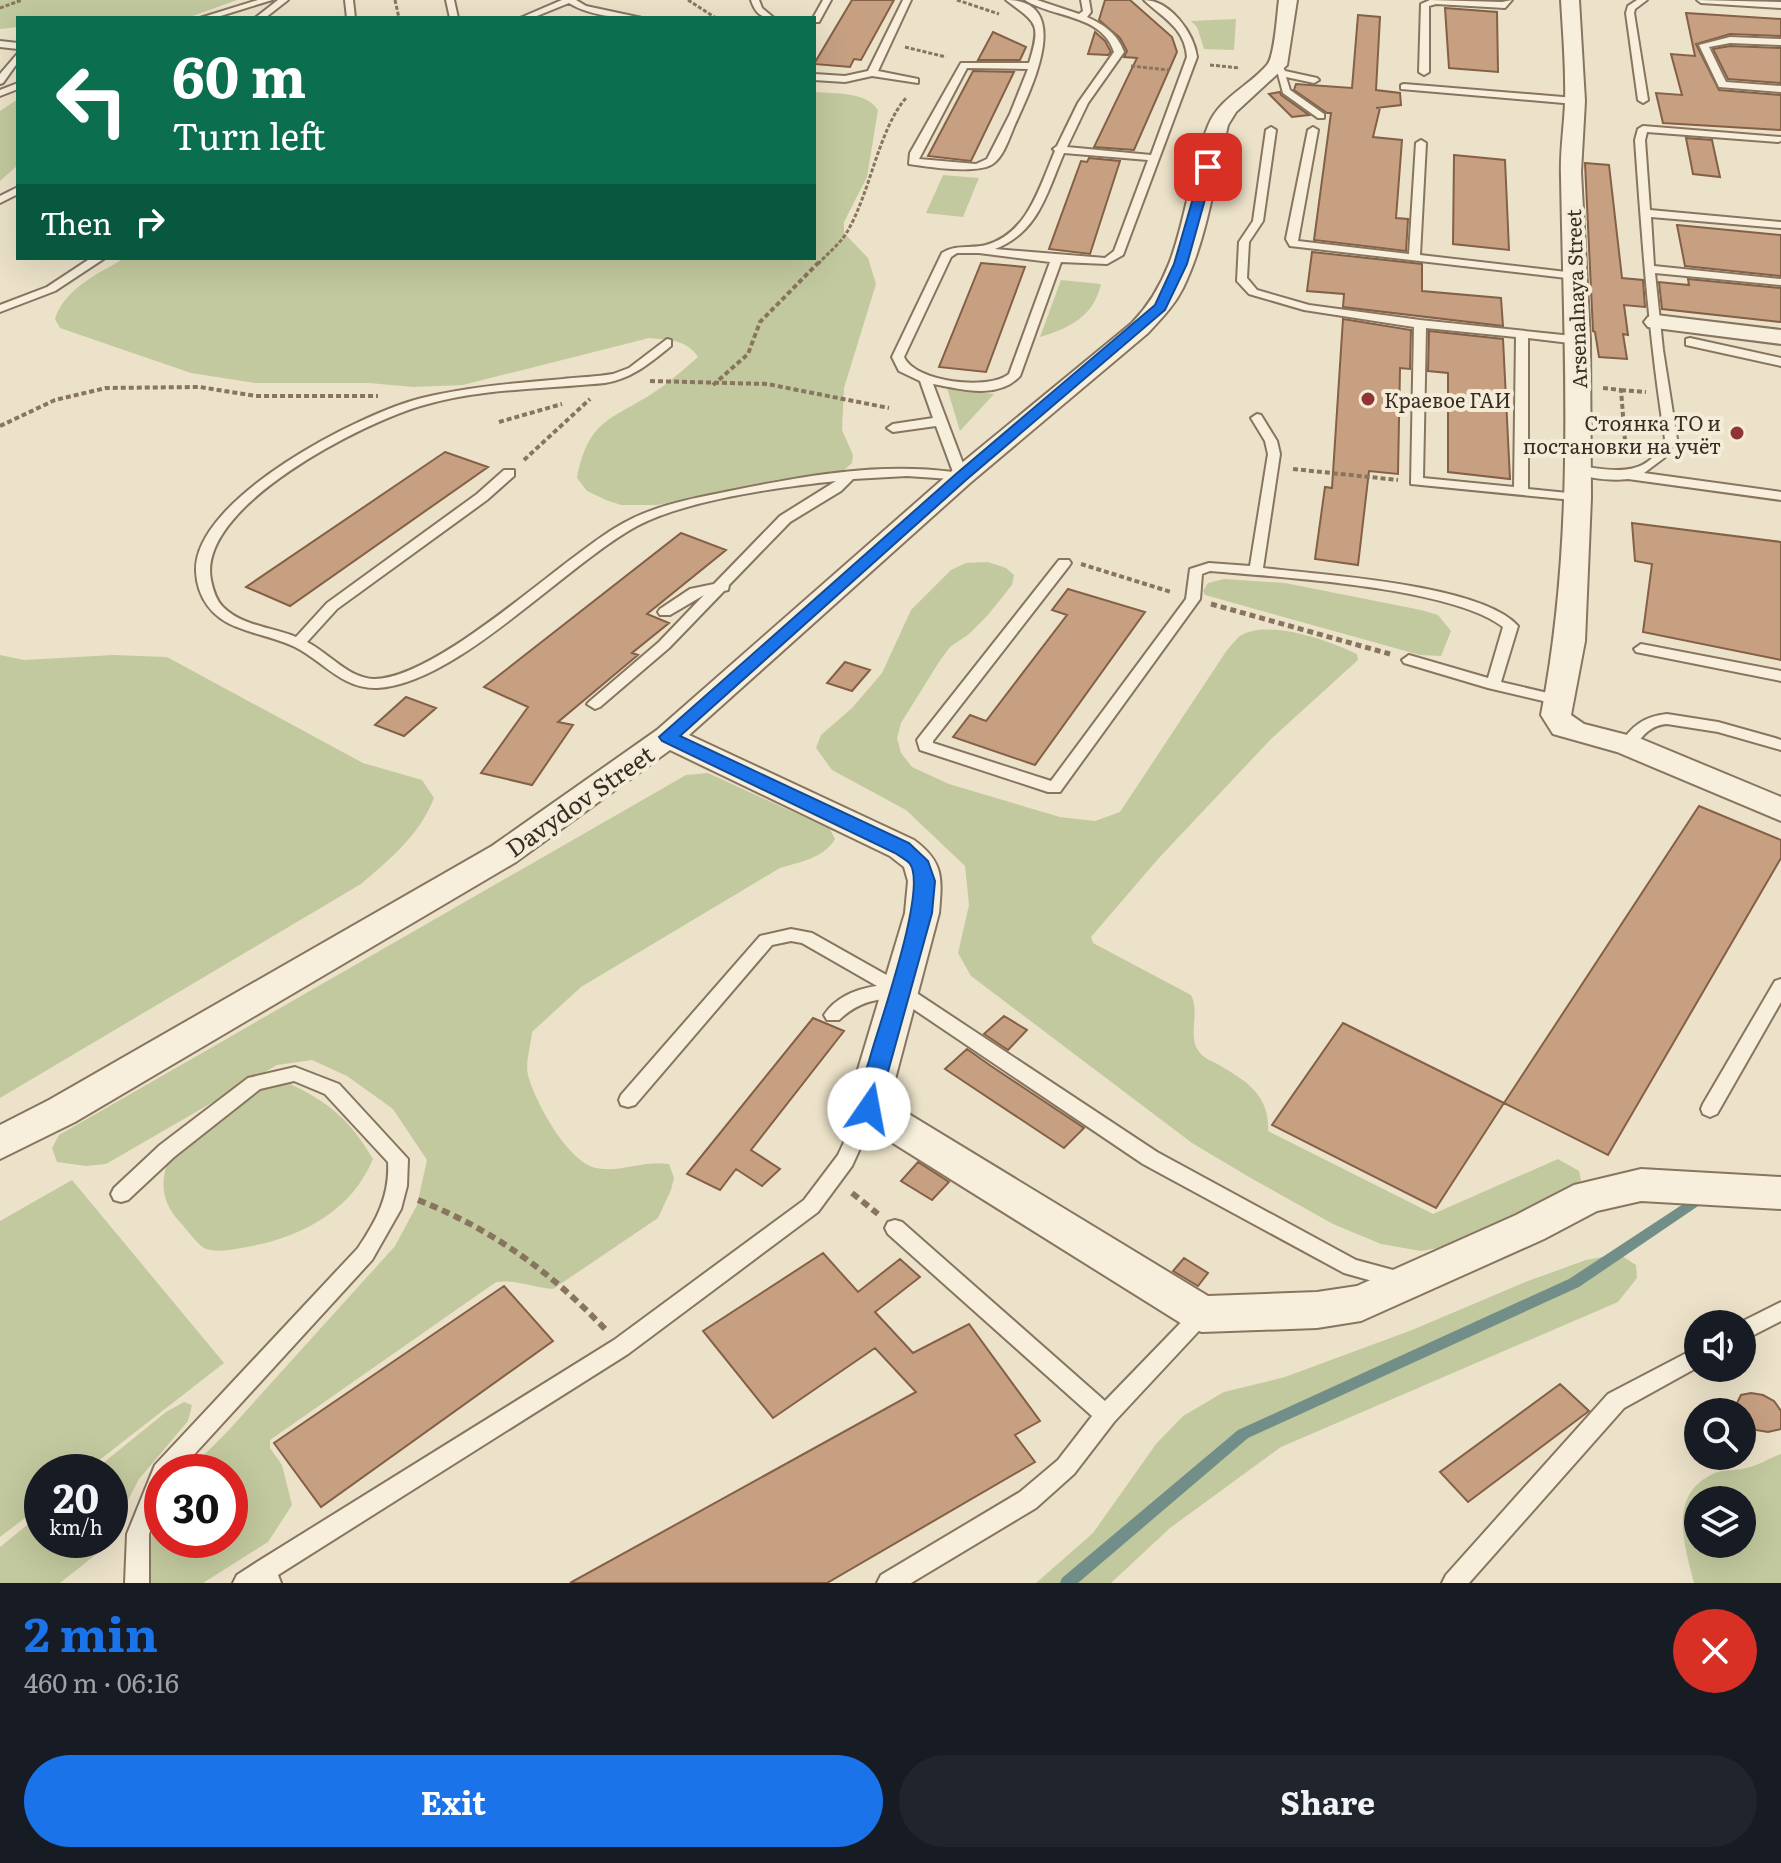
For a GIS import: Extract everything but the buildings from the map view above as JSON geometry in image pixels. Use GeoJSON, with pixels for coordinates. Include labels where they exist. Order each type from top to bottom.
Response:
{"type":"FeatureCollection","features":[{"type":"Feature","properties":{"kind":"street"},"geometry":{"type":"LineString","coordinates":[[1275,71],[1288,0]]}},
{"type":"Feature","properties":{"kind":"street","name":"Arsenalnaya Street"},"geometry":{"type":"LineString","coordinates":[[1560,700],[1570,641],[1578,498],[1578,340],[1571,172],[1575,101],[1570,0]]}},
{"type":"Feature","properties":{"kind":"street","name":"Davydov Street"},"geometry":{"type":"LineString","coordinates":[[0,1143],[62,1111],[504,854],[668,737],[961,477],[1160,307],[1172,287],[1185,250],[1223,115],[1275,71]]}},
{"type":"Feature","properties":{"kind":"street"},"geometry":{"type":"LineString","coordinates":[[1656,322],[1781,337]]}},
{"type":"Feature","properties":{"kind":"street"},"geometry":{"type":"LineString","coordinates":[[1560,700],[1556,715],[1564,727],[1628,745],[1781,810]]}},
{"type":"Feature","properties":{"kind":"street"},"geometry":{"type":"LineString","coordinates":[[668,737],[902,848],[919,861],[925,881],[922,913],[875,1076],[869,1109],[1202,1314],[1317,1310],[1361,1303],[1530,1227],[1588,1197],[1641,1185],[1781,1193]]}},
{"type":"Feature","properties":{"kind":"lane"},"geometry":{"type":"LineString","coordinates":[[211,16],[268,0]]}},
{"type":"Feature","properties":{"kind":"lane"},"geometry":{"type":"LineString","coordinates":[[262,16],[284,0]]}},
{"type":"Feature","properties":{"kind":"lane"},"geometry":{"type":"LineString","coordinates":[[529,16],[570,0],[580,11],[621,16]]}},
{"type":"Feature","properties":{"kind":"lane"},"geometry":{"type":"LineString","coordinates":[[755,0],[763,16]]}},
{"type":"Feature","properties":{"kind":"lane"},"geometry":{"type":"LineString","coordinates":[[816,20],[827,0]]}},
{"type":"Feature","properties":{"kind":"lane"},"geometry":{"type":"LineString","coordinates":[[872,73],[907,0]]}},
{"type":"Feature","properties":{"kind":"lane"},"geometry":{"type":"LineString","coordinates":[[1010,0],[1035,16],[1040,27],[1033,66],[1002,142],[988,165],[913,162],[915,153],[964,65],[1033,66]]}},
{"type":"Feature","properties":{"kind":"lane"},"geometry":{"type":"LineString","coordinates":[[980,250],[1019,233],[1027,224],[1058,149],[1096,81],[1113,64],[1119,52],[1115,39],[1080,18],[1029,0]]}},
{"type":"Feature","properties":{"kind":"lane"},"geometry":{"type":"LineString","coordinates":[[1080,18],[1087,12],[1085,0]]}},
{"type":"Feature","properties":{"kind":"lane"},"geometry":{"type":"LineString","coordinates":[[1057,259],[1011,380],[993,386],[925,379],[903,368],[898,357],[946,255],[958,250],[980,250],[1086,262],[1115,258],[1190,64],[1192,50],[1188,38],[1167,14],[1148,0]]}},
{"type":"Feature","properties":{"kind":"lane"},"geometry":{"type":"LineString","coordinates":[[1424,72],[1425,4],[1436,1],[1505,5],[1508,0]]}},
{"type":"Feature","properties":{"kind":"lane"},"geometry":{"type":"LineString","coordinates":[[1643,0],[1631,8],[1630,13],[1643,100]]}},
{"type":"Feature","properties":{"kind":"lane"},"geometry":{"type":"LineString","coordinates":[[1701,0],[1781,5]]}},
{"type":"Feature","properties":{"kind":"lane"},"geometry":{"type":"LineString","coordinates":[[1781,42],[1730,40],[1704,45],[1722,85],[1781,89]]}},
{"type":"Feature","properties":{"kind":"lane"},"geometry":{"type":"LineString","coordinates":[[0,81],[16,59]]}},
{"type":"Feature","properties":{"kind":"lane"},"geometry":{"type":"LineString","coordinates":[[1275,71],[1314,80]]}},
{"type":"Feature","properties":{"kind":"lane"},"geometry":{"type":"LineString","coordinates":[[1275,71],[1288,93],[1321,116]]}},
{"type":"Feature","properties":{"kind":"lane"},"geometry":{"type":"LineString","coordinates":[[816,77],[845,79],[872,73],[915,81]]}},
{"type":"Feature","properties":{"kind":"lane"},"geometry":{"type":"LineString","coordinates":[[1404,87],[1575,101]]}},
{"type":"Feature","properties":{"kind":"lane"},"geometry":{"type":"LineString","coordinates":[[1627,475],[1665,452],[1671,439],[1657,350],[1649,269],[1640,140],[1643,129],[1778,139]]}},
{"type":"Feature","properties":{"kind":"lane"},"geometry":{"type":"LineString","coordinates":[[1271,130],[1258,221],[1244,242],[1241,279],[1245,286],[1266,298],[1297,305],[1420,324],[1578,340]]}},
{"type":"Feature","properties":{"kind":"lane"},"geometry":{"type":"LineString","coordinates":[[1313,130],[1291,239],[1294,244],[1575,276]]}},
{"type":"Feature","properties":{"kind":"lane"},"geometry":{"type":"LineString","coordinates":[[1414,259],[1421,143]]}},
{"type":"Feature","properties":{"kind":"lane"},"geometry":{"type":"LineString","coordinates":[[1058,149],[1155,158]]}},
{"type":"Feature","properties":{"kind":"lane"},"geometry":{"type":"LineString","coordinates":[[1644,213],[1781,225]]}},
{"type":"Feature","properties":{"kind":"lane"},"geometry":{"type":"LineString","coordinates":[[0,309],[51,289],[96,260]]}},
{"type":"Feature","properties":{"kind":"lane"},"geometry":{"type":"LineString","coordinates":[[1649,269],[1781,282]]}},
{"type":"Feature","properties":{"kind":"lane"},"geometry":{"type":"LineString","coordinates":[[1420,324],[1416,481],[1578,498]]}},
{"type":"Feature","properties":{"kind":"lane"},"geometry":{"type":"LineString","coordinates":[[1521,492],[1522,334]]}},
{"type":"Feature","properties":{"kind":"lane"},"geometry":{"type":"LineString","coordinates":[[1690,342],[1781,362]]}},
{"type":"Feature","properties":{"kind":"lane"},"geometry":{"type":"LineString","coordinates":[[667,343],[627,374],[423,401],[308,454],[231,511],[208,543],[201,564],[204,587],[212,606],[226,618],[299,642],[351,680],[371,684],[401,678],[422,670],[481,632],[589,552],[646,517],[731,495],[848,476],[906,470],[961,477],[925,379]]}},
{"type":"Feature","properties":{"kind":"lane"},"geometry":{"type":"LineString","coordinates":[[1256,571],[1274,454],[1271,441],[1257,418]]}},
{"type":"Feature","properties":{"kind":"lane"},"geometry":{"type":"LineString","coordinates":[[893,428],[941,421]]}},
{"type":"Feature","properties":{"kind":"lane"},"geometry":{"type":"LineString","coordinates":[[1578,470],[1781,496]]}},
{"type":"Feature","properties":{"kind":"lane"},"geometry":{"type":"LineString","coordinates":[[299,642],[332,606],[482,497],[509,473]]}},
{"type":"Feature","properties":{"kind":"lane"},"geometry":{"type":"LineString","coordinates":[[595,704],[664,645],[785,519],[836,488],[848,476]]}},
{"type":"Feature","properties":{"kind":"lane"},"geometry":{"type":"LineString","coordinates":[[1064,563],[925,740],[926,746],[1048,788],[1059,785],[1193,599],[1192,580],[1199,568],[1256,571],[1414,593],[1492,612],[1506,619],[1511,626],[1493,685]]}},
{"type":"Feature","properties":{"kind":"lane"},"geometry":{"type":"LineString","coordinates":[[665,612],[695,592],[723,587]]}},
{"type":"Feature","properties":{"kind":"lane"},"geometry":{"type":"LineString","coordinates":[[1641,649],[1781,676]]}},
{"type":"Feature","properties":{"kind":"lane"},"geometry":{"type":"LineString","coordinates":[[1409,660],[1493,685],[1560,700]]}},
{"type":"Feature","properties":{"kind":"lane"},"geometry":{"type":"LineString","coordinates":[[1628,745],[1632,736],[1656,720],[1705,726],[1781,745]]}},
{"type":"Feature","properties":{"kind":"lane"},"geometry":{"type":"LineString","coordinates":[[628,1100],[766,940],[791,935],[806,937],[900,991],[1150,1158],[1351,1267],[1406,1281]]}},
{"type":"Feature","properties":{"kind":"lane"},"geometry":{"type":"LineString","coordinates":[[1710,1109],[1781,986]]}},
{"type":"Feature","properties":{"kind":"lane"},"geometry":{"type":"LineString","coordinates":[[833,1015],[846,1001],[862,994],[900,991]]}},
{"type":"Feature","properties":{"kind":"lane"},"geometry":{"type":"LineString","coordinates":[[121,1194],[167,1151],[255,1083],[295,1074],[332,1089],[398,1159],[398,1192],[387,1222],[365,1254],[181,1454]]}},
{"type":"Feature","properties":{"kind":"lane"},"geometry":{"type":"LineString","coordinates":[[260,1579],[621,1347],[811,1206],[835,1179],[859,1139],[869,1109]]}},
{"type":"Feature","properties":{"kind":"lane"},"geometry":{"type":"LineString","coordinates":[[895,1228],[1106,1415]]}},
{"type":"Feature","properties":{"kind":"lane"},"geometry":{"type":"LineString","coordinates":[[1756,1324],[1781,1311]]}},
{"type":"Feature","properties":{"kind":"lane"},"geometry":{"type":"LineString","coordinates":[[889,1583],[1028,1500],[1066,1467],[1106,1415],[1202,1314]]}},
{"type":"Feature","properties":{"kind":"lane"},"geometry":{"type":"LineString","coordinates":[[1454,1583],[1616,1401],[1684,1364]]}},
{"type":"Feature","properties":{"kind":"lane"},"geometry":{"type":"LineString","coordinates":[[137,1583],[138,1534],[144,1519]]}},
{"type":"Feature","properties":{"kind":"path"},"geometry":{"type":"LineString","coordinates":[[0,8],[22,0]]}},
{"type":"Feature","properties":{"kind":"path"},"geometry":{"type":"LineString","coordinates":[[688,0],[713,16]]}},
{"type":"Feature","properties":{"kind":"path"},"geometry":{"type":"LineString","coordinates":[[889,43],[953,59],[964,65]]}},
{"type":"Feature","properties":{"kind":"path"},"geometry":{"type":"LineString","coordinates":[[1190,64],[1275,71]]}},
{"type":"Feature","properties":{"kind":"path"},"geometry":{"type":"LineString","coordinates":[[1133,66],[1169,70]]}},
{"type":"Feature","properties":{"kind":"path"},"geometry":{"type":"LineString","coordinates":[[713,385],[748,354],[760,322],[846,235],[867,190],[897,108],[919,86],[915,81]]}},
{"type":"Feature","properties":{"kind":"path"},"geometry":{"type":"LineString","coordinates":[[509,473],[563,426],[610,378],[713,385],[767,384],[898,410],[934,408]]}},
{"type":"Feature","properties":{"kind":"path"},"geometry":{"type":"LineString","coordinates":[[1578,385],[1621,390],[1627,475]]}},
{"type":"Feature","properties":{"kind":"path"},"geometry":{"type":"LineString","coordinates":[[0,426],[55,400],[106,388],[200,387],[256,396],[371,395],[423,401]]}},
{"type":"Feature","properties":{"kind":"path"},"geometry":{"type":"LineString","coordinates":[[1272,467],[1416,481]]}},
{"type":"Feature","properties":{"kind":"path"},"geometry":{"type":"LineString","coordinates":[[1064,563],[1079,563],[1193,599]]}},
{"type":"Feature","properties":{"kind":"path"},"geometry":{"type":"LineString","coordinates":[[1240,613],[1409,660]]}},
{"type":"Feature","properties":{"kind":"path"},"geometry":{"type":"LineString","coordinates":[[398,1192],[456,1214],[519,1250],[576,1297],[621,1347]]}},
{"type":"Feature","properties":{"kind":"path"},"geometry":{"type":"LineString","coordinates":[[854,1195],[866,1204]]}},
{"type":"Feature","properties":{"kind":"green space"},"geometry":{"type":"Polygon","coordinates":[[[0,0],[237,0],[193,16],[16,16],[16,27],[0,29],[0,0]]]}},
{"type":"Feature","properties":{"kind":"green space"},"geometry":{"type":"Polygon","coordinates":[[[1236,19],[1234,50],[1204,49],[1197,27],[1191,21],[1236,19]]]}},
{"type":"Feature","properties":{"kind":"green space"},"geometry":{"type":"Polygon","coordinates":[[[816,92],[858,96],[878,110],[867,177],[844,222],[844,233],[868,258],[876,284],[844,388],[842,430],[853,455],[852,463],[831,475],[780,479],[657,505],[621,505],[587,491],[577,478],[582,458],[596,431],[616,414],[664,385],[698,357],[688,347],[670,340],[649,338],[463,385],[413,387],[369,383],[255,383],[191,373],[60,328],[55,319],[60,308],[74,290],[122,260],[816,260],[816,92]]]}},
{"type":"Feature","properties":{"kind":"green space"},"geometry":{"type":"Polygon","coordinates":[[[16,100],[16,167],[0,181],[0,111],[16,100]]]}},
{"type":"Feature","properties":{"kind":"green space"},"geometry":{"type":"Polygon","coordinates":[[[943,175],[979,178],[963,217],[926,213],[943,175]]]}},
{"type":"Feature","properties":{"kind":"green space"},"geometry":{"type":"Polygon","coordinates":[[[1061,280],[1101,284],[1093,305],[1079,319],[1040,337],[1061,280]]]}},
{"type":"Feature","properties":{"kind":"green space"},"geometry":{"type":"Polygon","coordinates":[[[947,388],[994,394],[960,431],[947,388]]]}},
{"type":"Feature","properties":{"kind":"green space"},"geometry":{"type":"Polygon","coordinates":[[[988,562],[1006,568],[1014,575],[1012,585],[987,616],[950,647],[939,662],[901,723],[897,738],[901,753],[912,767],[949,784],[1060,817],[1095,821],[1120,812],[1227,650],[1240,636],[1266,629],[1282,630],[1332,643],[1357,654],[1358,660],[1271,739],[1158,859],[1091,937],[1093,943],[1191,995],[1197,1049],[1255,1091],[1265,1108],[1268,1131],[1433,1214],[1558,1159],[1579,1171],[1581,1180],[1573,1191],[1444,1247],[1421,1251],[1381,1244],[1333,1224],[1192,1143],[971,976],[958,953],[969,905],[965,866],[906,810],[832,770],[816,748],[821,735],[852,708],[882,673],[911,610],[951,570],[966,563],[988,562]]]}},
{"type":"Feature","properties":{"kind":"green space"},"geometry":{"type":"Polygon","coordinates":[[[1224,579],[1285,583],[1421,610],[1438,615],[1451,631],[1441,656],[1420,655],[1205,595],[1203,591],[1208,583],[1224,579]]]}},
{"type":"Feature","properties":{"kind":"green space"},"geometry":{"type":"Polygon","coordinates":[[[0,655],[24,660],[113,655],[167,657],[363,763],[422,780],[434,798],[412,835],[361,884],[0,1098],[0,655]]]}},
{"type":"Feature","properties":{"kind":"green space"},"geometry":{"type":"Polygon","coordinates":[[[708,773],[830,829],[835,839],[825,851],[780,868],[581,987],[532,1032],[528,1075],[545,1115],[575,1155],[585,1163],[605,1169],[669,1164],[674,1178],[658,1218],[553,1289],[496,1282],[270,1440],[270,1448],[282,1465],[292,1505],[268,1542],[248,1555],[248,1454],[205,1454],[395,1246],[417,1205],[427,1160],[393,1109],[347,1076],[312,1060],[277,1065],[106,1164],[86,1166],[57,1162],[52,1148],[59,1135],[686,775],[708,773]]]}},
{"type":"Feature","properties":{"kind":"green space"},"geometry":{"type":"Polygon","coordinates":[[[288,1083],[315,1097],[337,1114],[356,1133],[373,1159],[351,1195],[319,1221],[262,1244],[208,1250],[194,1239],[168,1206],[163,1183],[170,1158],[258,1091],[288,1083]]]}},
{"type":"Feature","properties":{"kind":"green space"},"geometry":{"type":"Polygon","coordinates":[[[72,1180],[224,1363],[107,1454],[24,1454],[24,1519],[0,1537],[0,1221],[72,1180]]]}},
{"type":"Feature","properties":{"kind":"green space"},"geometry":{"type":"Polygon","coordinates":[[[1619,1254],[1636,1265],[1637,1278],[1618,1302],[1281,1447],[1170,1528],[1111,1583],[1036,1583],[1093,1533],[1156,1444],[1183,1416],[1224,1392],[1285,1377],[1412,1330],[1528,1281],[1586,1260],[1619,1254]]]}},
{"type":"Feature","properties":{"kind":"green space"},"geometry":{"type":"Polygon","coordinates":[[[184,1402],[192,1405],[188,1421],[160,1454],[144,1454],[144,1473],[128,1500],[128,1454],[114,1454],[166,1412],[184,1402]]]}},
{"type":"Feature","properties":{"kind":"green space"},"geometry":{"type":"Polygon","coordinates":[[[1781,1454],[1781,1583],[1694,1583],[1688,1558],[1756,1558],[1756,1486],[1696,1486],[1715,1473],[1756,1470],[1756,1464],[1781,1454]]]}},
{"type":"Feature","properties":{"kind":"green space"},"geometry":{"type":"Polygon","coordinates":[[[24,1528],[24,1558],[91,1558],[60,1583],[0,1583],[0,1547],[24,1528]]]}},
{"type":"Feature","properties":{"kind":"green space"},"geometry":{"type":"Polygon","coordinates":[[[149,1558],[243,1558],[203,1583],[148,1583],[149,1558]]]}},
{"type":"Feature","properties":{"kind":"waterway"},"geometry":{"type":"LineString","coordinates":[[1067,1583],[1243,1434],[1574,1283],[1703,1196]]}},
{"type":"Feature","properties":{"kind":"place","name":"Краевое ГАИ"},"geometry":{"type":"Point","coordinates":[1368,399]}},
{"type":"Feature","properties":{"kind":"place","name":"Стоянка ТО и постановки на учёт"},"geometry":{"type":"Point","coordinates":[1737,433]}},
{"type":"Feature","properties":{"kind":"route"},"geometry":{"type":"LineString","coordinates":[[869,1109],[875,1076],[922,913],[925,881],[919,861],[902,848],[668,737],[961,477],[1140,328],[1160,307],[1172,287],[1190,235],[1208,167]]}}]}
